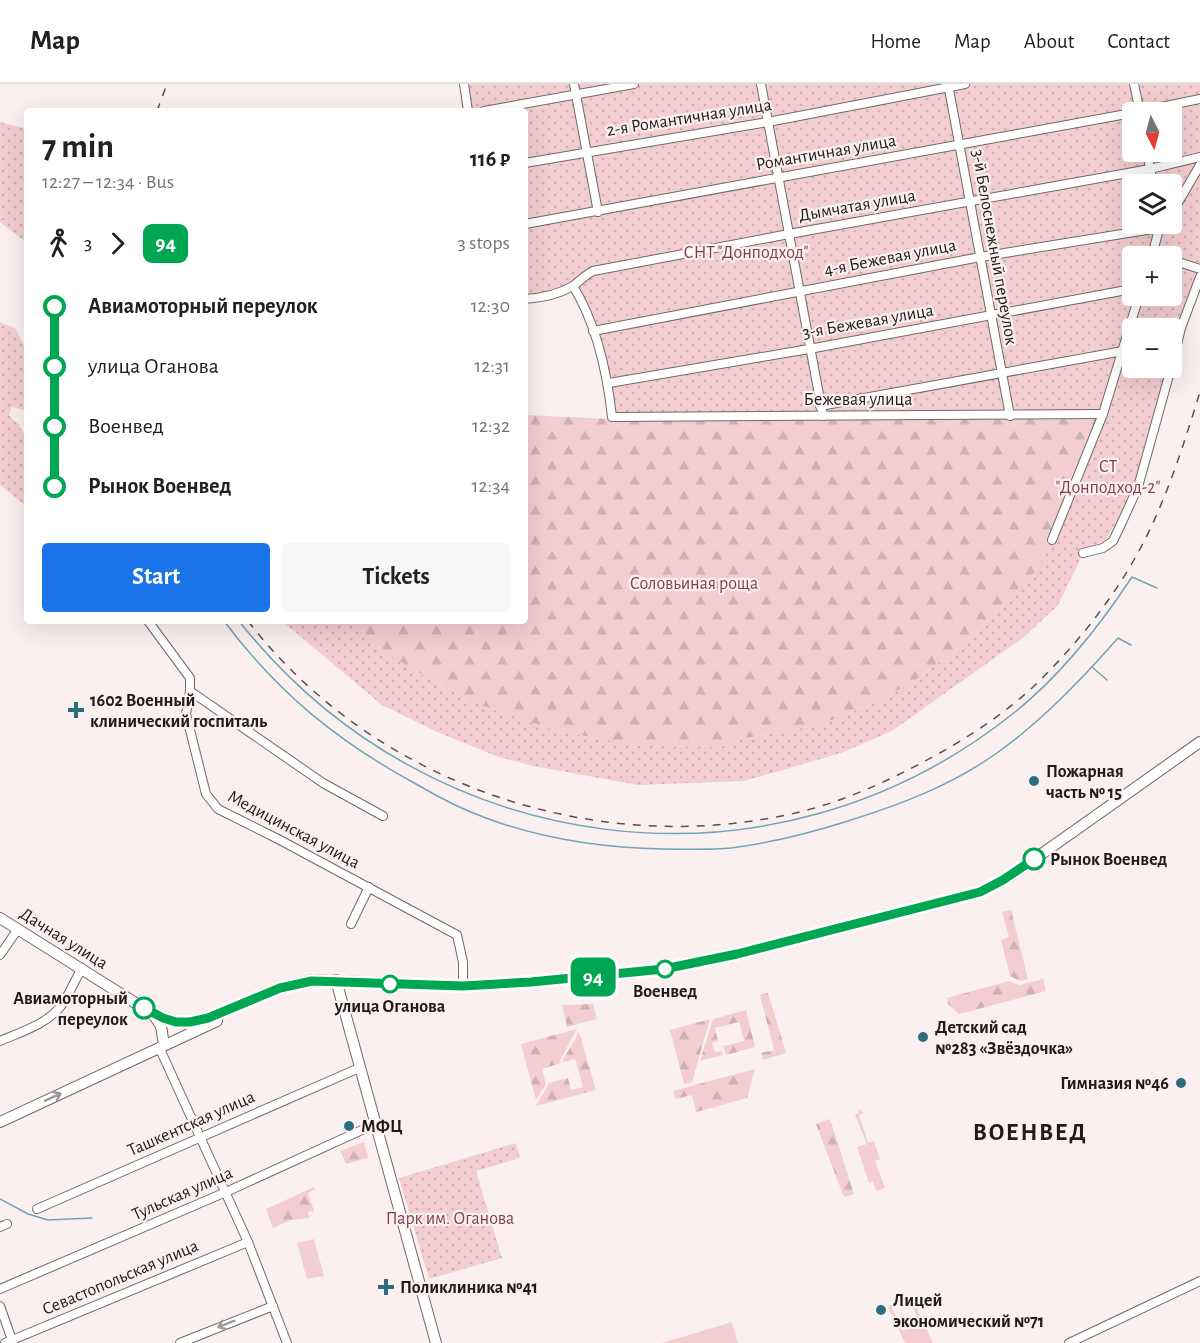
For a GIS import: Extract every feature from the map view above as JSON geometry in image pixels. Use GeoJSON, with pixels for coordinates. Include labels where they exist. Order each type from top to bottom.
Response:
{"type":"FeatureCollection","features":[{"type":"Feature","properties":{"kind":"main road"},"geometry":{"type":"LineString","coordinates":[[757,952],[991,888],[1200,742]]}},
{"type":"Feature","properties":{"kind":"main road"},"geometry":{"type":"LineString","coordinates":[[0,1122],[162,1046],[282,994],[337,983],[463,989],[664,969],[757,952],[945,908],[993,893],[1200,750]]}},
{"type":"Feature","properties":{"kind":"main road","name":"Дачная улица"},"geometry":{"type":"LineString","coordinates":[[0,918],[153,1014],[176,1022],[208,1018],[280,988],[312,981],[337,983]]}},
{"type":"Feature","properties":{"kind":"main road"},"geometry":{"type":"LineString","coordinates":[[337,983],[436,1343]]}},
{"type":"Feature","properties":{"kind":"main road"},"geometry":{"type":"LineString","coordinates":[[153,1014],[161,1026],[162,1046]]}},
{"type":"Feature","properties":{"kind":"street"},"geometry":{"type":"LineString","coordinates":[[464,84],[468,108]]}},
{"type":"Feature","properties":{"kind":"street"},"geometry":{"type":"LineString","coordinates":[[574,84],[598,212]]}},
{"type":"Feature","properties":{"kind":"street"},"geometry":{"type":"LineString","coordinates":[[500,108],[634,84]]}},
{"type":"Feature","properties":{"kind":"street"},"geometry":{"type":"LineString","coordinates":[[761,84],[823,416]]}},
{"type":"Feature","properties":{"kind":"street","name":"2-я Романтичная улица"},"geometry":{"type":"LineString","coordinates":[[528,162],[768,122],[948,85],[965,84]]}},
{"type":"Feature","properties":{"kind":"street"},"geometry":{"type":"LineString","coordinates":[[1134,84],[1136,102]]}},
{"type":"Feature","properties":{"kind":"street","name":"3-й Белоснежный переулок"},"geometry":{"type":"LineString","coordinates":[[948,85],[1010,416]]}},
{"type":"Feature","properties":{"kind":"street","name":"Романтичная улица"},"geometry":{"type":"LineString","coordinates":[[1182,103],[1200,99]]}},
{"type":"Feature","properties":{"kind":"street","name":"Романтичная улица"},"geometry":{"type":"LineString","coordinates":[[528,224],[1122,116]]}},
{"type":"Feature","properties":{"kind":"street","name":"Дымчатая улица"},"geometry":{"type":"LineString","coordinates":[[528,298],[553,294],[573,286],[583,276],[593,271],[1150,169],[1200,157]]}},
{"type":"Feature","properties":{"kind":"street"},"geometry":{"type":"LineString","coordinates":[[1149,162],[1151,174]]}},
{"type":"Feature","properties":{"kind":"street"},"geometry":{"type":"LineString","coordinates":[[1182,196],[1200,165]]}},
{"type":"Feature","properties":{"kind":"street","name":"4-я Бежевая улица"},"geometry":{"type":"LineString","coordinates":[[593,331],[1122,232]]}},
{"type":"Feature","properties":{"kind":"street"},"geometry":{"type":"LineString","coordinates":[[1182,263],[1200,269]]}},
{"type":"Feature","properties":{"kind":"street"},"geometry":{"type":"LineString","coordinates":[[1182,325],[1200,277]]}},
{"type":"Feature","properties":{"kind":"street"},"geometry":{"type":"LineString","coordinates":[[573,286],[580,297],[606,366],[609,383]]}},
{"type":"Feature","properties":{"kind":"street","name":"3-я Бежевая улица"},"geometry":{"type":"LineString","coordinates":[[609,383],[809,349],[1122,291]]}},
{"type":"Feature","properties":{"kind":"street"},"geometry":{"type":"LineString","coordinates":[[820,406],[1122,351]]}},
{"type":"Feature","properties":{"kind":"street"},"geometry":{"type":"LineString","coordinates":[[1052,540],[1103,414],[1122,354]]}},
{"type":"Feature","properties":{"kind":"street"},"geometry":{"type":"LineString","coordinates":[[1083,553],[1104,548],[1113,541],[1138,487],[1168,378]]}},
{"type":"Feature","properties":{"kind":"street","name":"Бежевая улица"},"geometry":{"type":"LineString","coordinates":[[609,383],[612,417],[1103,414]]}},
{"type":"Feature","properties":{"kind":"street"},"geometry":{"type":"LineString","coordinates":[[150,624],[190,678],[190,691],[323,783],[383,816]]}},
{"type":"Feature","properties":{"kind":"street","name":"Медицинская улица"},"geometry":{"type":"LineString","coordinates":[[190,691],[186,714],[206,794],[211,802],[218,809],[458,935],[463,962],[463,989]]}},
{"type":"Feature","properties":{"kind":"street","name":"Медицинская улица"},"geometry":{"type":"LineString","coordinates":[[351,924],[369,887]]}},
{"type":"Feature","properties":{"kind":"street"},"geometry":{"type":"LineString","coordinates":[[0,955],[18,930]]}},
{"type":"Feature","properties":{"kind":"street"},"geometry":{"type":"LineString","coordinates":[[0,1041],[54,1014],[62,1005],[82,968]]}},
{"type":"Feature","properties":{"kind":"street"},"geometry":{"type":"LineString","coordinates":[[162,1046],[248,1242],[287,1343]]}},
{"type":"Feature","properties":{"kind":"street","name":"Ташкентская улица"},"geometry":{"type":"LineString","coordinates":[[37,1209],[359,1068]]}},
{"type":"Feature","properties":{"kind":"street","name":"Тульская улица"},"geometry":{"type":"LineString","coordinates":[[0,1289],[226,1192],[375,1124]]}},
{"type":"Feature","properties":{"kind":"street","name":"Севастопольская улица"},"geometry":{"type":"LineString","coordinates":[[10,1342],[248,1242]]}},
{"type":"Feature","properties":{"kind":"street"},"geometry":{"type":"LineString","coordinates":[[1069,1343],[1200,1281]]}},
{"type":"Feature","properties":{"kind":"street"},"geometry":{"type":"LineString","coordinates":[[0,1306],[10,1342]]}},
{"type":"Feature","properties":{"kind":"street"},"geometry":{"type":"LineString","coordinates":[[180,1343],[273,1306]]}},
{"type":"Feature","properties":{"kind":"green space","name":"СНТ \"Донподход\""},"geometry":{"type":"Polygon","coordinates":[[[466,84],[1200,84],[1200,264],[1182,259],[1182,246],[1122,246],[1122,306],[1182,306],[1182,268],[1197,273],[1182,323],[1182,318],[1122,318],[1122,378],[1165,378],[1135,486],[1107,539],[1085,550],[1058,605],[1024,637],[892,731],[841,753],[743,781],[638,785],[533,766],[499,757],[437,732],[382,705],[285,624],[353,624],[394,658],[426,677],[486,707],[556,731],[641,746],[721,747],[747,738],[820,725],[875,702],[912,683],[967,641],[1035,572],[1053,540],[1100,418],[611,419],[606,366],[598,329],[583,297],[572,284],[553,293],[528,297],[528,108],[470,108],[466,84]]]}},
{"type":"Feature","properties":{"kind":"green space"},"geometry":{"type":"Polygon","coordinates":[[[0,122],[24,128],[24,241],[0,222],[0,122]]]}},
{"type":"Feature","properties":{"kind":"green space"},"geometry":{"type":"Polygon","coordinates":[[[0,322],[15,328],[24,345],[24,410],[12,407],[9,415],[24,434],[24,505],[0,485],[0,322]]]}},
{"type":"Feature","properties":{"kind":"green space","name":"Соловьиная роща"},"geometry":{"type":"Polygon","coordinates":[[[528,415],[611,419],[1100,418],[1053,540],[1035,572],[967,641],[912,683],[875,702],[820,725],[747,738],[721,747],[641,746],[556,731],[486,707],[393,658],[353,624],[528,624],[528,415]]]}},
{"type":"Feature","properties":{"kind":"green space"},"geometry":{"type":"Polygon","coordinates":[[[1011,910],[1028,979],[1020,981],[1010,976],[1001,940],[1009,937],[1002,912],[1011,910]]]}},
{"type":"Feature","properties":{"kind":"green space"},"geometry":{"type":"Polygon","coordinates":[[[1043,979],[1046,991],[959,1014],[948,1004],[947,998],[1009,981],[1019,985],[1043,979]]]}},
{"type":"Feature","properties":{"kind":"green space"},"geometry":{"type":"Polygon","coordinates":[[[768,993],[786,1053],[763,1060],[761,1053],[774,1050],[760,995],[768,993]]]}},
{"type":"Feature","properties":{"kind":"green space"},"geometry":{"type":"Polygon","coordinates":[[[593,1004],[597,1019],[567,1027],[562,1005],[593,1004]]]}},
{"type":"Feature","properties":{"kind":"green space"},"geometry":{"type":"Polygon","coordinates":[[[746,1010],[755,1047],[726,1055],[723,1046],[744,1041],[739,1022],[715,1028],[718,1041],[712,1043],[715,1052],[722,1051],[723,1055],[700,1061],[713,1019],[746,1010]]]}},
{"type":"Feature","properties":{"kind":"green space"},"geometry":{"type":"Polygon","coordinates":[[[710,1019],[692,1082],[684,1084],[670,1030],[710,1019]]]}},
{"type":"Feature","properties":{"kind":"green space"},"geometry":{"type":"Polygon","coordinates":[[[577,1029],[560,1060],[561,1063],[542,1069],[546,1084],[536,1100],[521,1044],[577,1029]]]}},
{"type":"Feature","properties":{"kind":"green space"},"geometry":{"type":"Polygon","coordinates":[[[579,1032],[596,1090],[536,1106],[549,1083],[568,1078],[571,1090],[583,1087],[575,1059],[564,1062],[563,1060],[579,1032]]]}},
{"type":"Feature","properties":{"kind":"green space"},"geometry":{"type":"Polygon","coordinates":[[[755,1069],[747,1098],[696,1112],[692,1095],[676,1099],[673,1091],[755,1069]]]}},
{"type":"Feature","properties":{"kind":"green space"},"geometry":{"type":"Polygon","coordinates":[[[858,1109],[864,1113],[859,1115],[868,1143],[874,1141],[880,1159],[875,1161],[885,1188],[876,1191],[873,1181],[869,1183],[857,1147],[867,1144],[855,1115],[859,1113],[858,1109]]]}},
{"type":"Feature","properties":{"kind":"green space"},"geometry":{"type":"Polygon","coordinates":[[[830,1119],[854,1194],[844,1197],[816,1124],[830,1119]]]}},
{"type":"Feature","properties":{"kind":"green space"},"geometry":{"type":"Polygon","coordinates":[[[364,1142],[368,1158],[346,1164],[340,1151],[364,1142]]]}},
{"type":"Feature","properties":{"kind":"green space","name":"Парк им. Оганова"},"geometry":{"type":"Polygon","coordinates":[[[516,1143],[520,1158],[476,1171],[502,1258],[429,1279],[399,1178],[516,1143]]]}},
{"type":"Feature","properties":{"kind":"green space"},"geometry":{"type":"Polygon","coordinates":[[[314,1187],[315,1189],[308,1193],[314,1211],[308,1212],[309,1218],[291,1220],[273,1228],[266,1209],[314,1187]]]}},
{"type":"Feature","properties":{"kind":"green space"},"geometry":{"type":"Polygon","coordinates":[[[314,1239],[324,1276],[307,1279],[297,1243],[314,1239]]]}},
{"type":"Feature","properties":{"kind":"green space"},"geometry":{"type":"Polygon","coordinates":[[[911,1296],[933,1343],[905,1343],[888,1307],[898,1299],[911,1296]],[[909,1300],[900,1302],[892,1308],[903,1331],[921,1323],[909,1300]]]}},
{"type":"Feature","properties":{"kind":"green space"},"geometry":{"type":"Polygon","coordinates":[[[732,1322],[738,1343],[662,1343],[732,1322]]]}},
{"type":"Feature","properties":{"kind":"waterway"},"geometry":{"type":"LineString","coordinates":[[242,624],[317,702],[407,764],[504,807],[608,830],[714,832],[819,814],[920,774],[1015,712],[1032,698],[1064,666],[1106,614],[1132,577],[1157,588]]}},
{"type":"Feature","properties":{"kind":"waterway"},"geometry":{"type":"LineString","coordinates":[[226,624],[266,671],[335,733],[387,768],[441,798],[486,818],[529,832],[619,847],[664,849],[731,848],[776,840],[848,821],[924,794],[977,766],[1028,729],[1089,670],[1118,638],[1131,645]]}},
{"type":"Feature","properties":{"kind":"waterway"},"geometry":{"type":"LineString","coordinates":[[1092,667],[1107,680]]}},
{"type":"Feature","properties":{"kind":"waterway"},"geometry":{"type":"LineString","coordinates":[[0,1199],[28,1214],[48,1220],[92,1218]]}},
{"type":"Feature","properties":{"kind":"railway"},"geometry":{"type":"LineString","coordinates":[[158,108],[167,84]]}},
{"type":"Feature","properties":{"kind":"railway"},"geometry":{"type":"LineString","coordinates":[[251,624],[300,679],[360,727],[425,767],[496,796],[570,816],[647,826],[724,824],[800,812],[864,790],[939,753],[981,728],[1007,709],[1050,670],[1100,612],[1141,548],[1172,476],[1200,392]]}},
{"type":"Feature","properties":{"kind":"bus line","name":"94"},"geometry":{"type":"LineString","coordinates":[[144,1008],[153,1014],[176,1022],[190,1022],[208,1018],[280,988],[312,981],[463,986],[664,969],[737,954],[980,892],[991,888],[1034,859]]}},
{"type":"Feature","properties":{"kind":"place","name":"1602 Военный клинический госпиталь"},"geometry":{"type":"Point","coordinates":[76,710]}},
{"type":"Feature","properties":{"kind":"place","name":"Пожарная часть № 15"},"geometry":{"type":"Point","coordinates":[1034,781]}},
{"type":"Feature","properties":{"kind":"place","name":"Рынок Военвед"},"geometry":{"type":"Point","coordinates":[1034,859]}},
{"type":"Feature","properties":{"kind":"place","name":"Военвед"},"geometry":{"type":"Point","coordinates":[665,969]}},
{"type":"Feature","properties":{"kind":"place","name":"улица Оганова"},"geometry":{"type":"Point","coordinates":[390,984]}},
{"type":"Feature","properties":{"kind":"place","name":"Авиамоторный переулок"},"geometry":{"type":"Point","coordinates":[144,1008]}},
{"type":"Feature","properties":{"kind":"place","name":"Детский сад №283 «Звёздочка»"},"geometry":{"type":"Point","coordinates":[923,1037]}},
{"type":"Feature","properties":{"kind":"place","name":"Гимназия №46"},"geometry":{"type":"Point","coordinates":[1181,1083]}},
{"type":"Feature","properties":{"kind":"place","name":"МФЦ"},"geometry":{"type":"Point","coordinates":[349,1126]}},
{"type":"Feature","properties":{"kind":"place","name":"Поликлиника №41"},"geometry":{"type":"Point","coordinates":[386,1287]}},
{"type":"Feature","properties":{"kind":"place","name":"Лицей экономический №71"},"geometry":{"type":"Point","coordinates":[881,1310]}},
{"type":"Feature","properties":{"kind":"district","name":"ВОЕНВЕД"},"geometry":{"type":"Point","coordinates":[1030,1132]}},
{"type":"Feature","properties":{"kind":"park label","name":"СТ \"Донподход-2\""},"geometry":{"type":"Point","coordinates":[1108,476]}}]}
